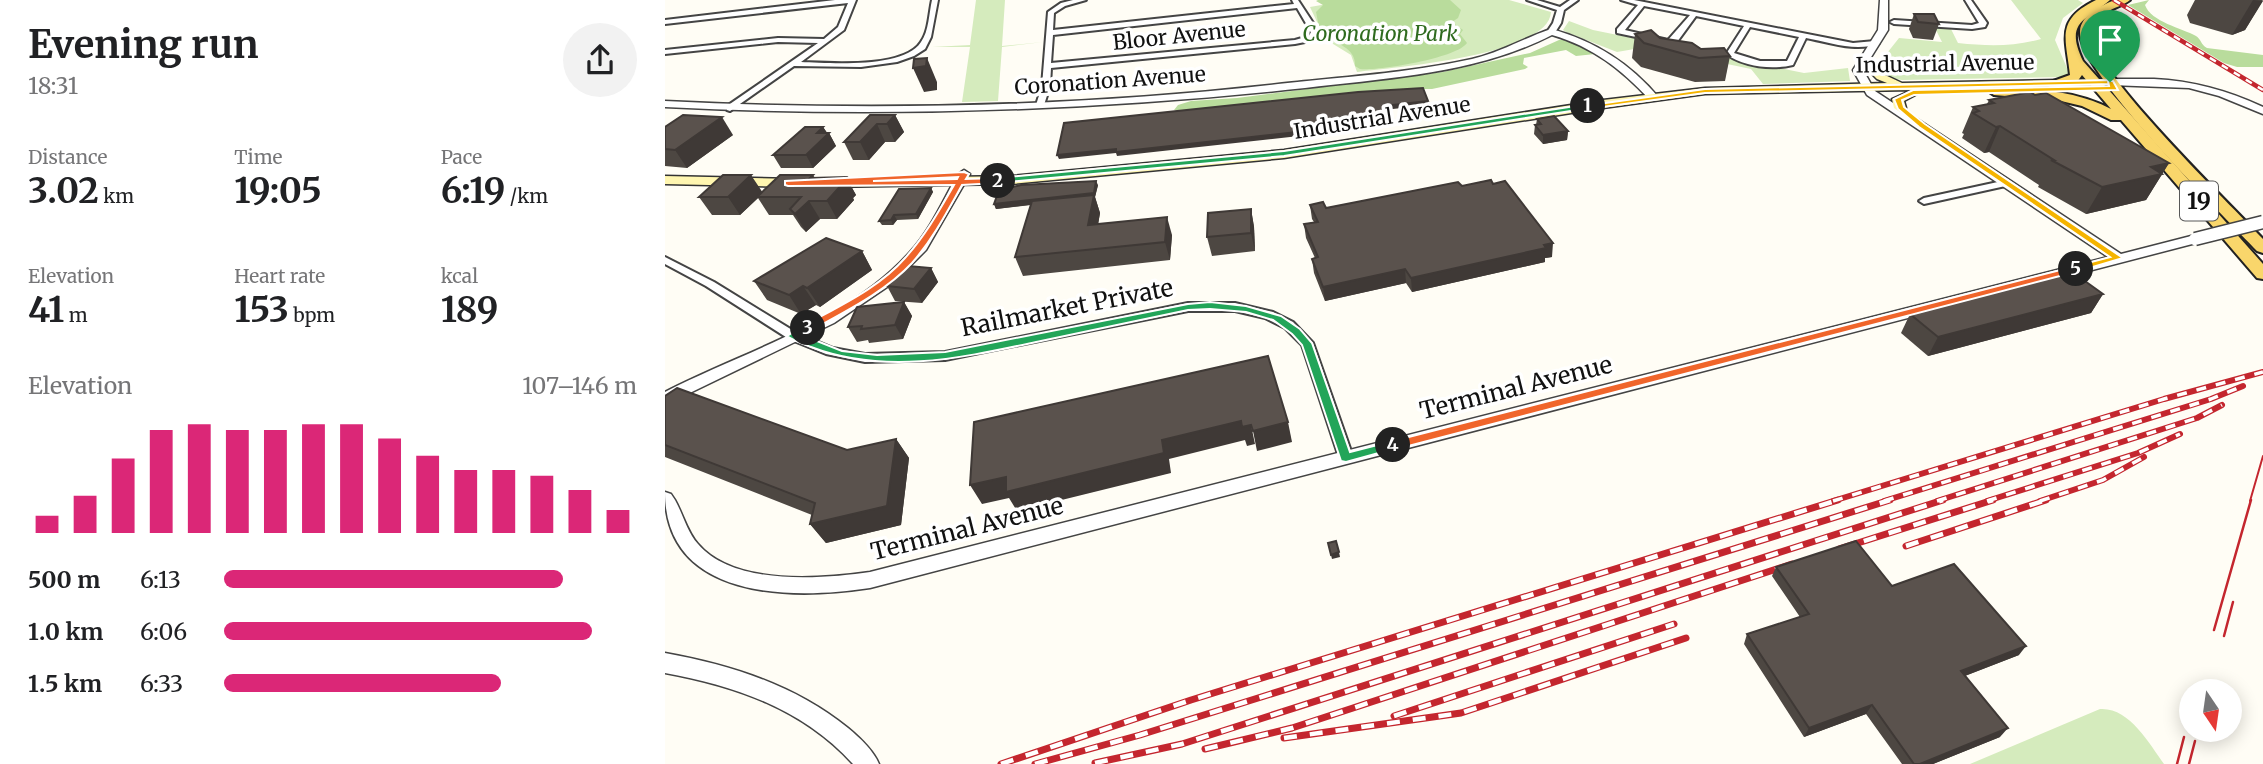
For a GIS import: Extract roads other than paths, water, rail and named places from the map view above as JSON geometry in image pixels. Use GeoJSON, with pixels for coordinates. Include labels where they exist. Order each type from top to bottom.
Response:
{"type":"FeatureCollection","features":[{"type":"Feature","properties":{"kind":"main road"},"geometry":{"type":"LineString","coordinates":[[2051,83],[2073,79],[2076,75],[2074,56],[2068,43],[2071,25],[2085,10],[2105,0]]}},
{"type":"Feature","properties":{"kind":"main road","name":"19"},"geometry":{"type":"LineString","coordinates":[[2125,0],[2098,13],[2085,31],[2086,45],[2104,85],[2134,130],[2263,274]]}},
{"type":"Feature","properties":{"kind":"main road","name":"19"},"geometry":{"type":"LineString","coordinates":[[2074,56],[2263,248]]}},
{"type":"Feature","properties":{"kind":"main road"},"geometry":{"type":"LineString","coordinates":[[1868,60],[1881,77],[1893,82],[1935,86]]}},
{"type":"Feature","properties":{"kind":"main road","name":"Industrial Avenue"},"geometry":{"type":"LineString","coordinates":[[665,180],[788,183],[1042,178],[1284,154],[1654,98],[1935,86],[2051,83],[2104,85]]}},
{"type":"Feature","properties":{"kind":"main road","name":"Industrial Avenue"},"geometry":{"type":"LineString","coordinates":[[1873,90],[1913,93],[2104,85]]}},
{"type":"Feature","properties":{"kind":"main road"},"geometry":{"type":"LineString","coordinates":[[1994,91],[2044,93],[2075,99],[2111,114],[2134,130]]}},
{"type":"Feature","properties":{"kind":"main road"},"geometry":{"type":"LineString","coordinates":[[1901,108],[1898,99],[1913,93]]}},
{"type":"Feature","properties":{"kind":"street"},"geometry":{"type":"LineString","coordinates":[[730,108],[826,41],[841,27],[853,0]]}},
{"type":"Feature","properties":{"kind":"street"},"geometry":{"type":"LineString","coordinates":[[665,22],[853,0]]}},
{"type":"Feature","properties":{"kind":"street"},"geometry":{"type":"LineString","coordinates":[[794,64],[879,63],[913,53],[924,43],[935,0]]}},
{"type":"Feature","properties":{"kind":"street"},"geometry":{"type":"LineString","coordinates":[[1040,106],[1047,86],[1051,12],[1063,4],[1083,0]]}},
{"type":"Feature","properties":{"kind":"street"},"geometry":{"type":"LineString","coordinates":[[1220,0],[1224,14]]}},
{"type":"Feature","properties":{"kind":"street"},"geometry":{"type":"LineString","coordinates":[[1530,0],[1561,9]]}},
{"type":"Feature","properties":{"kind":"street"},"geometry":{"type":"LineString","coordinates":[[1575,0],[1561,9],[1551,32],[1579,40],[1608,54],[1654,98]]}},
{"type":"Feature","properties":{"kind":"street"},"geometry":{"type":"LineString","coordinates":[[1624,0],[1693,16],[1853,45],[1875,43]]}},
{"type":"Feature","properties":{"kind":"street"},"geometry":{"type":"LineString","coordinates":[[1884,0],[1895,22],[1892,37]]}},
{"type":"Feature","properties":{"kind":"street"},"geometry":{"type":"LineString","coordinates":[[1884,0],[1884,26],[1868,60],[1873,90],[1903,117],[1922,126]]}},
{"type":"Feature","properties":{"kind":"street"},"geometry":{"type":"LineString","coordinates":[[1895,22],[1972,27],[1982,25],[1968,0]]}},
{"type":"Feature","properties":{"kind":"street"},"geometry":{"type":"LineString","coordinates":[[1049,33],[1224,14],[1297,3],[1315,33],[1312,38]]}},
{"type":"Feature","properties":{"kind":"street"},"geometry":{"type":"LineString","coordinates":[[1642,4],[1620,29],[1622,33],[1669,42],[1674,40],[1693,16]]}},
{"type":"Feature","properties":{"kind":"street"},"geometry":{"type":"LineString","coordinates":[[1747,26],[1730,54],[1780,66],[1790,63],[1803,36]]}},
{"type":"Feature","properties":{"kind":"street","name":"Coronation Avenue"},"geometry":{"type":"LineString","coordinates":[[665,104],[730,108],[880,110],[1040,106],[1244,91],[1375,76],[1496,55],[1525,46],[1551,32]]}},
{"type":"Feature","properties":{"kind":"street","name":"Bloor Avenue"},"geometry":{"type":"LineString","coordinates":[[1048,66],[1295,42],[1312,38]]}},
{"type":"Feature","properties":{"kind":"street"},"geometry":{"type":"LineString","coordinates":[[665,52],[778,40],[826,41]]}},
{"type":"Feature","properties":{"kind":"street"},"geometry":{"type":"LineString","coordinates":[[1853,45],[1868,60]]}},
{"type":"Feature","properties":{"kind":"street"},"geometry":{"type":"LineString","coordinates":[[1868,60],[1886,47]]}},
{"type":"Feature","properties":{"kind":"street"},"geometry":{"type":"LineString","coordinates":[[2104,85],[2193,90],[2261,111]]}},
{"type":"Feature","properties":{"kind":"street"},"geometry":{"type":"LineString","coordinates":[[1873,90],[2118,258]]}},
{"type":"Feature","properties":{"kind":"street"},"geometry":{"type":"LineString","coordinates":[[665,400],[793,336],[862,297],[907,263],[931,233],[962,178]]}},
{"type":"Feature","properties":{"kind":"street"},"geometry":{"type":"LineString","coordinates":[[1924,201],[2007,183]]}},
{"type":"Feature","properties":{"kind":"street","name":"Terminal Avenue"},"geometry":{"type":"LineString","coordinates":[[665,499],[672,518],[692,551],[716,567],[736,576],[780,587],[831,586],[950,560],[2263,222]]}},
{"type":"Feature","properties":{"kind":"street","name":"Railmarket Private"},"geometry":{"type":"LineString","coordinates":[[665,260],[710,284],[793,336],[818,347],[877,359],[929,358],[986,349],[1188,307],[1210,305],[1246,309],[1277,318],[1296,331],[1307,343],[1346,457]]}},
{"type":"Feature","properties":{"kind":"street"},"geometry":{"type":"LineString","coordinates":[[665,663],[730,678],[776,696],[821,722],[865,760]]}},
{"type":"Feature","properties":{"kind":"tram line"},"geometry":{"type":"LineString","coordinates":[[2250,501],[2263,456]]}},
{"type":"Feature","properties":{"kind":"tram line"},"geometry":{"type":"LineString","coordinates":[[2214,630],[2251,500]]}},
{"type":"Feature","properties":{"kind":"tram line"},"geometry":{"type":"LineString","coordinates":[[2224,636],[2233,602]]}},
{"type":"Feature","properties":{"kind":"tram line"},"geometry":{"type":"LineString","coordinates":[[2177,764],[2183,742]]}},
{"type":"Feature","properties":{"kind":"tram line"},"geometry":{"type":"LineString","coordinates":[[2189,764],[2195,742]]}},
{"type":"Feature","properties":{"kind":"railway"},"geometry":{"type":"LineString","coordinates":[[2114,0],[2263,90]]}},
{"type":"Feature","properties":{"kind":"railway"},"geometry":{"type":"LineString","coordinates":[[1833,501],[2164,399],[2263,372]]}},
{"type":"Feature","properties":{"kind":"railway"},"geometry":{"type":"LineString","coordinates":[[1884,501],[2211,399],[2243,386]]}},
{"type":"Feature","properties":{"kind":"railway"},"geometry":{"type":"LineString","coordinates":[[1937,501],[2197,418],[2222,405]]}},
{"type":"Feature","properties":{"kind":"railway"},"geometry":{"type":"LineString","coordinates":[[1987,501],[2138,453],[2180,434]]}},
{"type":"Feature","properties":{"kind":"railway"},"geometry":{"type":"LineString","coordinates":[[2040,501],[2103,480],[2144,457]]}},
{"type":"Feature","properties":{"kind":"railway"},"geometry":{"type":"LineString","coordinates":[[1001,764],[1191,700],[1838,500]]}},
{"type":"Feature","properties":{"kind":"railway"},"geometry":{"type":"LineString","coordinates":[[1035,764],[1140,735],[1890,500]]}},
{"type":"Feature","properties":{"kind":"railway"},"geometry":{"type":"LineString","coordinates":[[1095,763],[1182,744],[1943,500]]}},
{"type":"Feature","properties":{"kind":"railway"},"geometry":{"type":"LineString","coordinates":[[1839,549],[1993,500]]}},
{"type":"Feature","properties":{"kind":"railway"},"geometry":{"type":"LineString","coordinates":[[1906,546],[2046,500]]}},
{"type":"Feature","properties":{"kind":"railway"},"geometry":{"type":"LineString","coordinates":[[1205,749],[1292,728],[1792,564]]}},
{"type":"Feature","properties":{"kind":"railway"},"geometry":{"type":"LineString","coordinates":[[1394,716],[1674,624]]}},
{"type":"Feature","properties":{"kind":"railway"},"geometry":{"type":"LineString","coordinates":[[1284,738],[1461,713],[1686,638]]}},
{"type":"Feature","properties":{"kind":"park label","name":"Coronation Park"},"geometry":{"type":"Point","coordinates":[1380,34]}}]}
